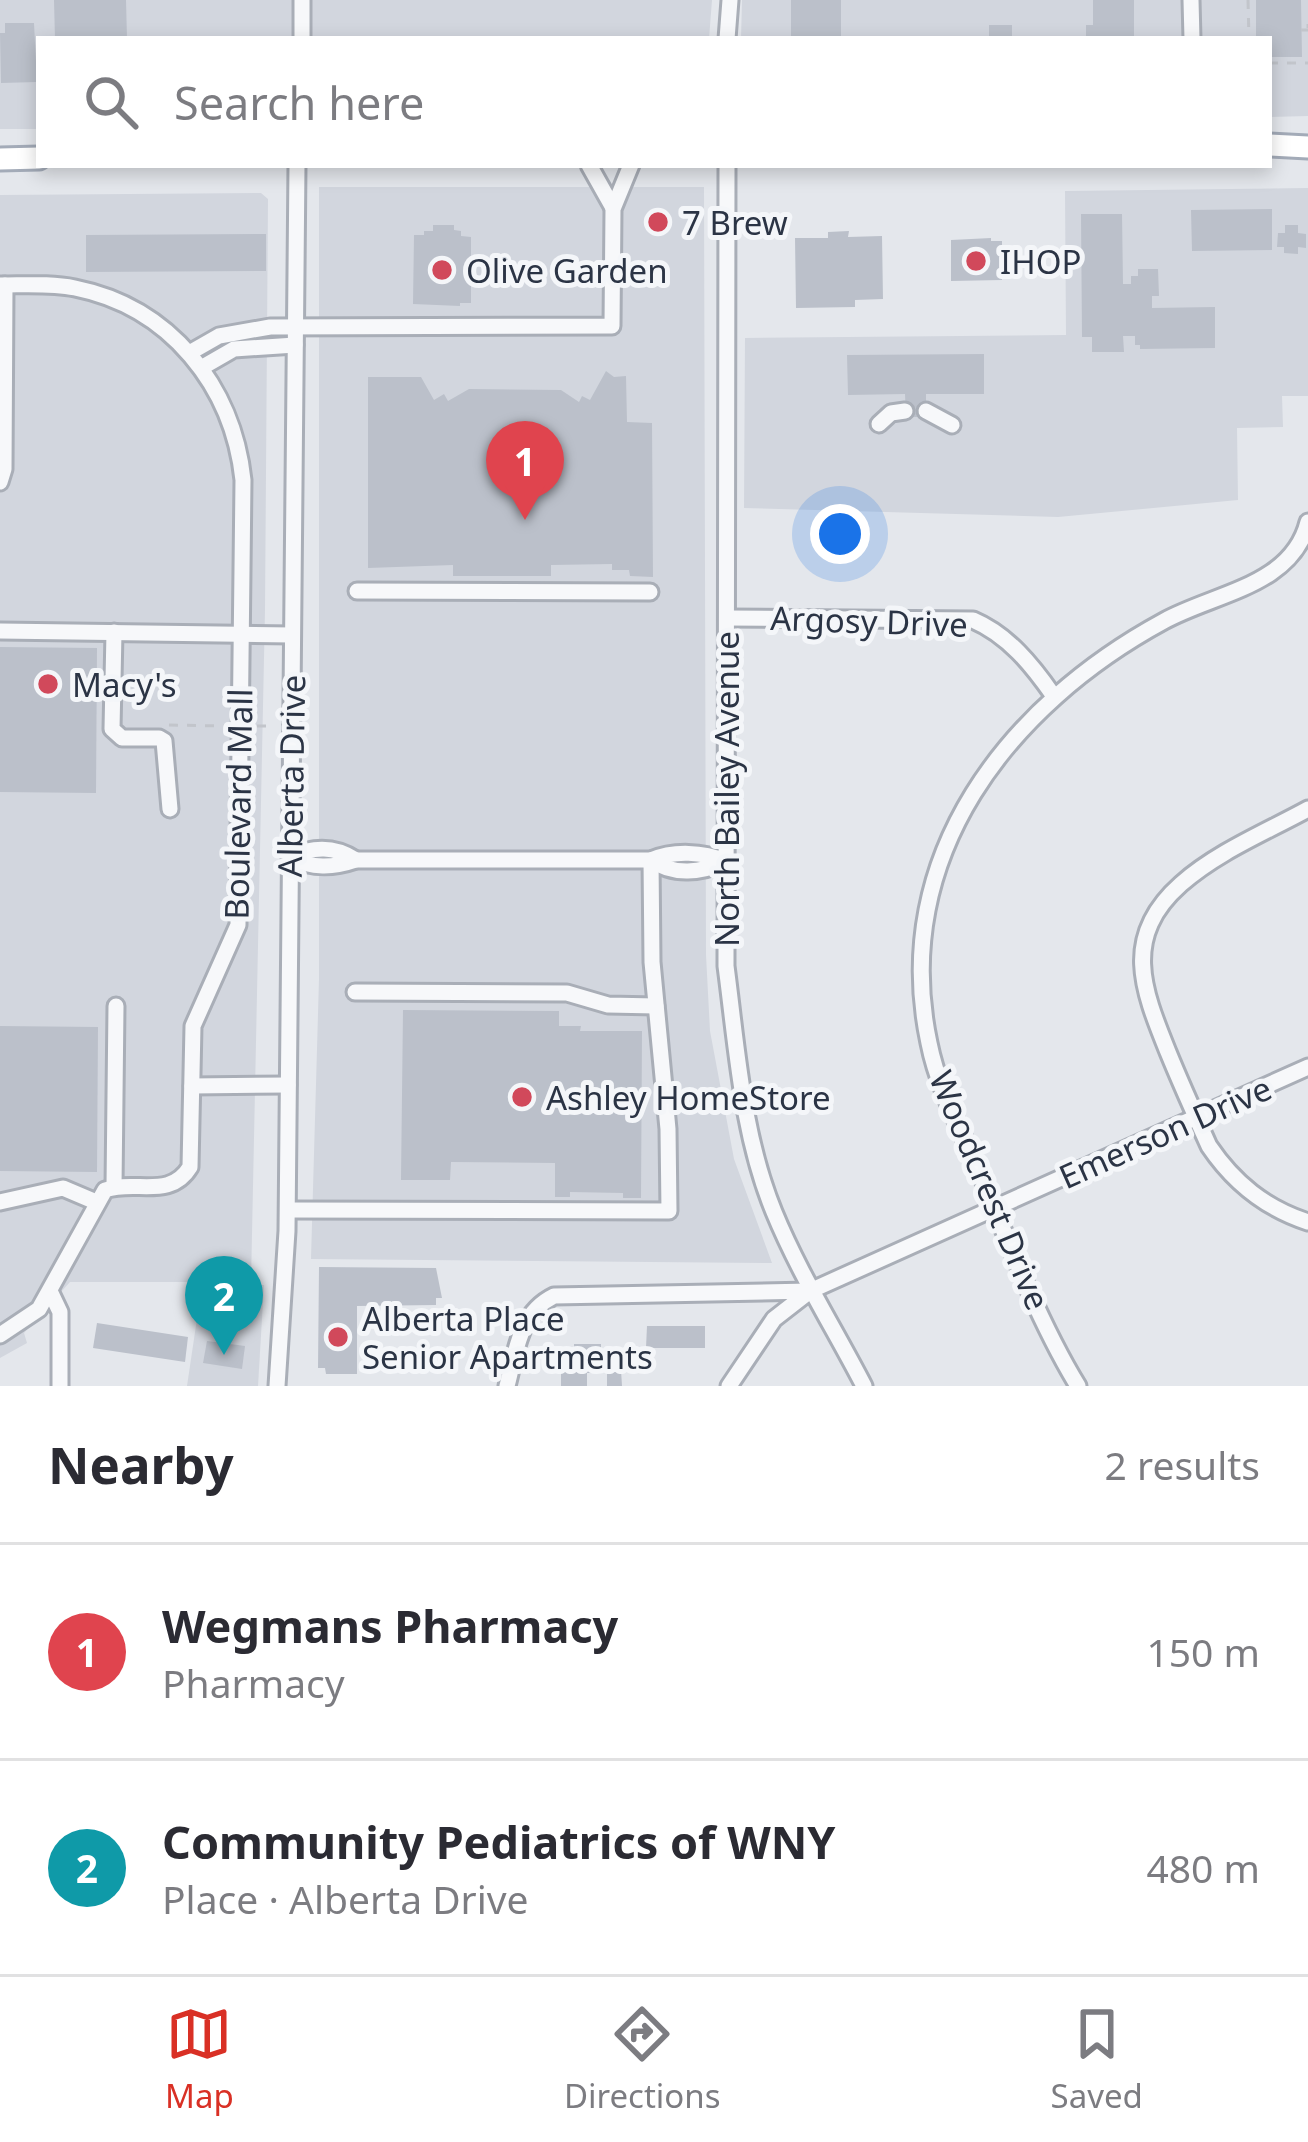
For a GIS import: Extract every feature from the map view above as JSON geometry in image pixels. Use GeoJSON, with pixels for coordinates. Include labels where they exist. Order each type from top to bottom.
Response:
{"type":"FeatureCollection","features":[{"type":"Feature","properties":{"kind":"main road"},"geometry":{"type":"LineString","coordinates":[[1272,146],[1308,147]]}},
{"type":"Feature","properties":{"kind":"main road"},"geometry":{"type":"LineString","coordinates":[[0,159],[36,158]]}},
{"type":"Feature","properties":{"kind":"street"},"geometry":{"type":"LineString","coordinates":[[302,0],[302,36]]}},
{"type":"Feature","properties":{"kind":"street"},"geometry":{"type":"LineString","coordinates":[[727,36],[730,0]]}},
{"type":"Feature","properties":{"kind":"street"},"geometry":{"type":"LineString","coordinates":[[1191,0],[1192,36]]}},
{"type":"Feature","properties":{"kind":"street","name":"Alberta Drive"},"geometry":{"type":"LineString","coordinates":[[277,1386],[288,1210],[297,168]]}},
{"type":"Feature","properties":{"kind":"street"},"geometry":{"type":"LineString","coordinates":[[591,168],[613,209]]}},
{"type":"Feature","properties":{"kind":"street"},"geometry":{"type":"LineString","coordinates":[[191,352],[245,328],[612,326],[613,209],[630,168]]}},
{"type":"Feature","properties":{"kind":"street","name":"North Bailey Avenue"},"geometry":{"type":"LineString","coordinates":[[727,168],[726,966],[744,1106],[763,1183],[810,1291],[864,1386]]}},
{"type":"Feature","properties":{"kind":"street","name":"Boulevard Mall"},"geometry":{"type":"LineString","coordinates":[[0,482],[4,470],[3,285],[73,287],[101,295],[160,326],[191,352],[201,368],[232,426],[242,470],[238,926],[196,1016],[190,1167],[165,1187],[114,1186]]}},
{"type":"Feature","properties":{"kind":"street"},"geometry":{"type":"LineString","coordinates":[[201,368],[234,349],[296,345]]}},
{"type":"Feature","properties":{"kind":"street"},"geometry":{"type":"LineString","coordinates":[[879,424],[891,413],[905,411]]}},
{"type":"Feature","properties":{"kind":"street"},"geometry":{"type":"LineString","coordinates":[[926,411],[952,425]]}},
{"type":"Feature","properties":{"kind":"street","name":"Woodcrest Drive"},"geometry":{"type":"LineString","coordinates":[[1078,1386],[994,1208],[930,1048],[923,1006],[923,961],[937,880],[964,809],[999,753],[1053,695],[1136,636],[1207,599],[1278,570],[1293,557],[1308,522]]}},
{"type":"Feature","properties":{"kind":"street"},"geometry":{"type":"LineString","coordinates":[[357,592],[650,592]]}},
{"type":"Feature","properties":{"kind":"street","name":"Argosy Drive"},"geometry":{"type":"LineString","coordinates":[[727,618],[973,620],[1020,654],[1053,695]]}},
{"type":"Feature","properties":{"kind":"street"},"geometry":{"type":"LineString","coordinates":[[0,631],[292,635]]}},
{"type":"Feature","properties":{"kind":"street"},"geometry":{"type":"LineString","coordinates":[[114,632],[112,729],[122,738],[164,741],[170,809]]}},
{"type":"Feature","properties":{"kind":"street"},"geometry":{"type":"LineString","coordinates":[[1308,809],[1183,882],[1166,898],[1142,951],[1143,984],[1209,1146],[1240,1185],[1274,1209],[1308,1222]]}},
{"type":"Feature","properties":{"kind":"street"},"geometry":{"type":"LineString","coordinates":[[290,857],[307,849],[340,849],[356,860],[651,860],[665,870],[709,870],[726,861]]}},
{"type":"Feature","properties":{"kind":"street"},"geometry":{"type":"LineString","coordinates":[[288,1210],[669,1211],[651,860]]}},
{"type":"Feature","properties":{"kind":"street"},"geometry":{"type":"LineString","coordinates":[[355,992],[567,993],[608,1006],[656,1006]]}},
{"type":"Feature","properties":{"kind":"street"},"geometry":{"type":"LineString","coordinates":[[0,1335],[39,1309],[96,1202],[114,1186],[116,1006]]}},
{"type":"Feature","properties":{"kind":"street","name":"Emerson Drive"},"geometry":{"type":"LineString","coordinates":[[729,1386],[774,1318],[810,1291],[1308,1067]]}},
{"type":"Feature","properties":{"kind":"street"},"geometry":{"type":"LineString","coordinates":[[192,1085],[288,1085]]}},
{"type":"Feature","properties":{"kind":"street"},"geometry":{"type":"LineString","coordinates":[[0,1202],[63,1188],[96,1202]]}},
{"type":"Feature","properties":{"kind":"street"},"geometry":{"type":"LineString","coordinates":[[50,1291],[60,1312],[60,1386]]}},
{"type":"Feature","properties":{"kind":"street"},"geometry":{"type":"LineString","coordinates":[[507,1386],[526,1319],[554,1296],[810,1291]]}},
{"type":"Feature","properties":{"kind":"path"},"geometry":{"type":"LineString","coordinates":[[1248,0],[1249,36]]}},
{"type":"Feature","properties":{"kind":"path"},"geometry":{"type":"LineString","coordinates":[[1272,63],[1308,63]]}},
{"type":"Feature","properties":{"kind":"path"},"geometry":{"type":"LineString","coordinates":[[167,725],[230,726]]}},
{"type":"Feature","properties":{"kind":"path"},"geometry":{"type":"LineString","coordinates":[[255,726],[270,726]]}},
{"type":"Feature","properties":{"kind":"shaded area"},"geometry":{"type":"Polygon","coordinates":[[[0,0],[712,0],[709,36],[36,36],[36,129],[0,129],[0,0]]]}},
{"type":"Feature","properties":{"kind":"shaded area"},"geometry":{"type":"Polygon","coordinates":[[[742,0],[1308,0],[1308,116],[1272,117],[1272,36],[741,36],[742,0]]]}},
{"type":"Feature","properties":{"kind":"shaded area"},"geometry":{"type":"Polygon","coordinates":[[[319,187],[704,187],[710,1031],[734,1159],[772,1263],[311,1259],[319,979],[319,187]]]}},
{"type":"Feature","properties":{"kind":"shaded area"},"geometry":{"type":"Polygon","coordinates":[[[1308,188],[1308,396],[1282,396],[1283,427],[1237,428],[1238,500],[1058,517],[744,508],[745,338],[1066,335],[1065,191],[1308,188]]]}},
{"type":"Feature","properties":{"kind":"shaded area"},"geometry":{"type":"Polygon","coordinates":[[[261,193],[268,199],[265,610],[251,1282],[70,1282],[24,1333],[27,1343],[0,1358],[0,195],[261,193]]]}},
{"type":"Feature","properties":{"kind":"shaded area"},"geometry":{"type":"Polygon","coordinates":[[[202,1285],[264,1285],[258,1386],[187,1386],[202,1285]]]}},
{"type":"Feature","properties":{"kind":"building"},"geometry":{"type":"Polygon","coordinates":[[[54,0],[126,0],[127,36],[55,36],[54,0]]]}},
{"type":"Feature","properties":{"kind":"building"},"geometry":{"type":"Polygon","coordinates":[[[791,0],[841,0],[841,36],[791,36],[791,0]]]}},
{"type":"Feature","properties":{"kind":"building"},"geometry":{"type":"Polygon","coordinates":[[[1093,0],[1134,0],[1134,36],[1086,36],[1086,25],[1093,25],[1093,0]]]}},
{"type":"Feature","properties":{"kind":"building"},"geometry":{"type":"Polygon","coordinates":[[[1256,0],[1301,0],[1302,57],[1272,57],[1272,36],[1256,36],[1256,0]]]}},
{"type":"Feature","properties":{"kind":"building"},"geometry":{"type":"Polygon","coordinates":[[[5,23],[34,23],[36,82],[1,83],[0,33],[5,33],[5,23]]]}},
{"type":"Feature","properties":{"kind":"building"},"geometry":{"type":"Polygon","coordinates":[[[989,25],[1012,25],[1012,36],[989,36],[989,25]]]}},
{"type":"Feature","properties":{"kind":"building"},"geometry":{"type":"Polygon","coordinates":[[[1272,209],[1272,250],[1192,251],[1191,210],[1272,209]]]}},
{"type":"Feature","properties":{"kind":"building"},"geometry":{"type":"Polygon","coordinates":[[[1081,214],[1122,214],[1123,284],[1131,284],[1138,269],[1158,269],[1159,296],[1152,296],[1152,308],[1215,307],[1215,348],[1140,349],[1135,336],[1123,336],[1124,352],[1092,352],[1092,337],[1082,337],[1081,214]]]}},
{"type":"Feature","properties":{"kind":"building","name":"Olive Garden"},"geometry":{"type":"Polygon","coordinates":[[[433,225],[454,225],[461,236],[471,237],[471,303],[413,304],[414,235],[433,231],[433,225]]]}},
{"type":"Feature","properties":{"kind":"building"},"geometry":{"type":"Polygon","coordinates":[[[1285,225],[1298,225],[1298,233],[1306,234],[1306,248],[1298,247],[1298,254],[1277,247],[1278,233],[1285,233],[1285,225]]]}},
{"type":"Feature","properties":{"kind":"building"},"geometry":{"type":"Polygon","coordinates":[[[849,231],[848,237],[882,236],[883,299],[855,300],[855,307],[796,308],[795,238],[828,238],[828,232],[849,231]]]}},
{"type":"Feature","properties":{"kind":"building"},"geometry":{"type":"Polygon","coordinates":[[[266,234],[266,271],[86,272],[86,235],[266,234]]]}},
{"type":"Feature","properties":{"kind":"building","name":"IHOP"},"geometry":{"type":"Polygon","coordinates":[[[951,240],[1002,241],[1002,280],[951,281],[951,240]]]}},
{"type":"Feature","properties":{"kind":"building"},"geometry":{"type":"Polygon","coordinates":[[[984,354],[984,394],[926,394],[926,417],[906,417],[905,394],[848,395],[847,355],[984,354]]]}},
{"type":"Feature","properties":{"kind":"building"},"geometry":{"type":"Polygon","coordinates":[[[606,371],[614,377],[626,376],[627,422],[652,423],[653,577],[630,576],[629,570],[612,570],[612,564],[551,565],[551,576],[453,576],[453,565],[368,568],[368,377],[421,377],[434,400],[444,394],[448,401],[469,389],[561,390],[579,402],[582,396],[590,400],[606,371]]]}},
{"type":"Feature","properties":{"kind":"building","name":"Macy's"},"geometry":{"type":"Polygon","coordinates":[[[0,647],[97,648],[96,793],[0,792],[0,647]]]}},
{"type":"Feature","properties":{"kind":"building","name":"Ashley HomeStore"},"geometry":{"type":"Polygon","coordinates":[[[403,1010],[559,1011],[559,1026],[581,1026],[580,1031],[642,1031],[641,1198],[570,1192],[570,1197],[555,1197],[555,1163],[451,1162],[450,1180],[401,1180],[403,1010]]]}},
{"type":"Feature","properties":{"kind":"building"},"geometry":{"type":"Polygon","coordinates":[[[0,1026],[98,1027],[97,1172],[0,1171],[0,1026]]]}},
{"type":"Feature","properties":{"kind":"building","name":"Alberta Place Senior Apartments"},"geometry":{"type":"Polygon","coordinates":[[[319,1267],[436,1268],[442,1298],[436,1298],[436,1305],[357,1306],[357,1374],[326,1374],[325,1368],[318,1368],[319,1267]]]}},
{"type":"Feature","properties":{"kind":"building"},"geometry":{"type":"Polygon","coordinates":[[[97,1323],[188,1337],[185,1362],[93,1348],[97,1323]]]}},
{"type":"Feature","properties":{"kind":"building"},"geometry":{"type":"Polygon","coordinates":[[[647,1326],[705,1326],[705,1348],[646,1348],[647,1326]]]}},
{"type":"Feature","properties":{"kind":"building"},"geometry":{"type":"Polygon","coordinates":[[[207,1341],[245,1346],[242,1369],[203,1363],[207,1341]]]}},
{"type":"Feature","properties":{"kind":"building"},"geometry":{"type":"Polygon","coordinates":[[[574,1344],[601,1344],[601,1373],[587,1373],[587,1386],[561,1386],[561,1371],[574,1371],[574,1344]]]}},
{"type":"Feature","properties":{"kind":"building"},"geometry":{"type":"Polygon","coordinates":[[[607,1370],[621,1370],[622,1386],[607,1386],[607,1370]]]}},
{"type":"Feature","properties":{"kind":"place","name":"7 Brew"},"geometry":{"type":"Point","coordinates":[658,222]}},
{"type":"Feature","properties":{"kind":"place","name":"IHOP"},"geometry":{"type":"Point","coordinates":[976,261]}},
{"type":"Feature","properties":{"kind":"place","name":"Olive Garden"},"geometry":{"type":"Point","coordinates":[442,270]}},
{"type":"Feature","properties":{"kind":"place","name":"Wegmans Pharmacy"},"geometry":{"type":"Point","coordinates":[525,520]}},
{"type":"Feature","properties":{"kind":"place","name":"Macy's"},"geometry":{"type":"Point","coordinates":[48,684]}},
{"type":"Feature","properties":{"kind":"place","name":"Ashley HomeStore"},"geometry":{"type":"Point","coordinates":[522,1097]}},
{"type":"Feature","properties":{"kind":"place","name":"Alberta Place Senior Apartments"},"geometry":{"type":"Point","coordinates":[338,1337]}},
{"type":"Feature","properties":{"kind":"place","name":"Community Pediatrics of WNY"},"geometry":{"type":"Point","coordinates":[224,1355]}}]}
